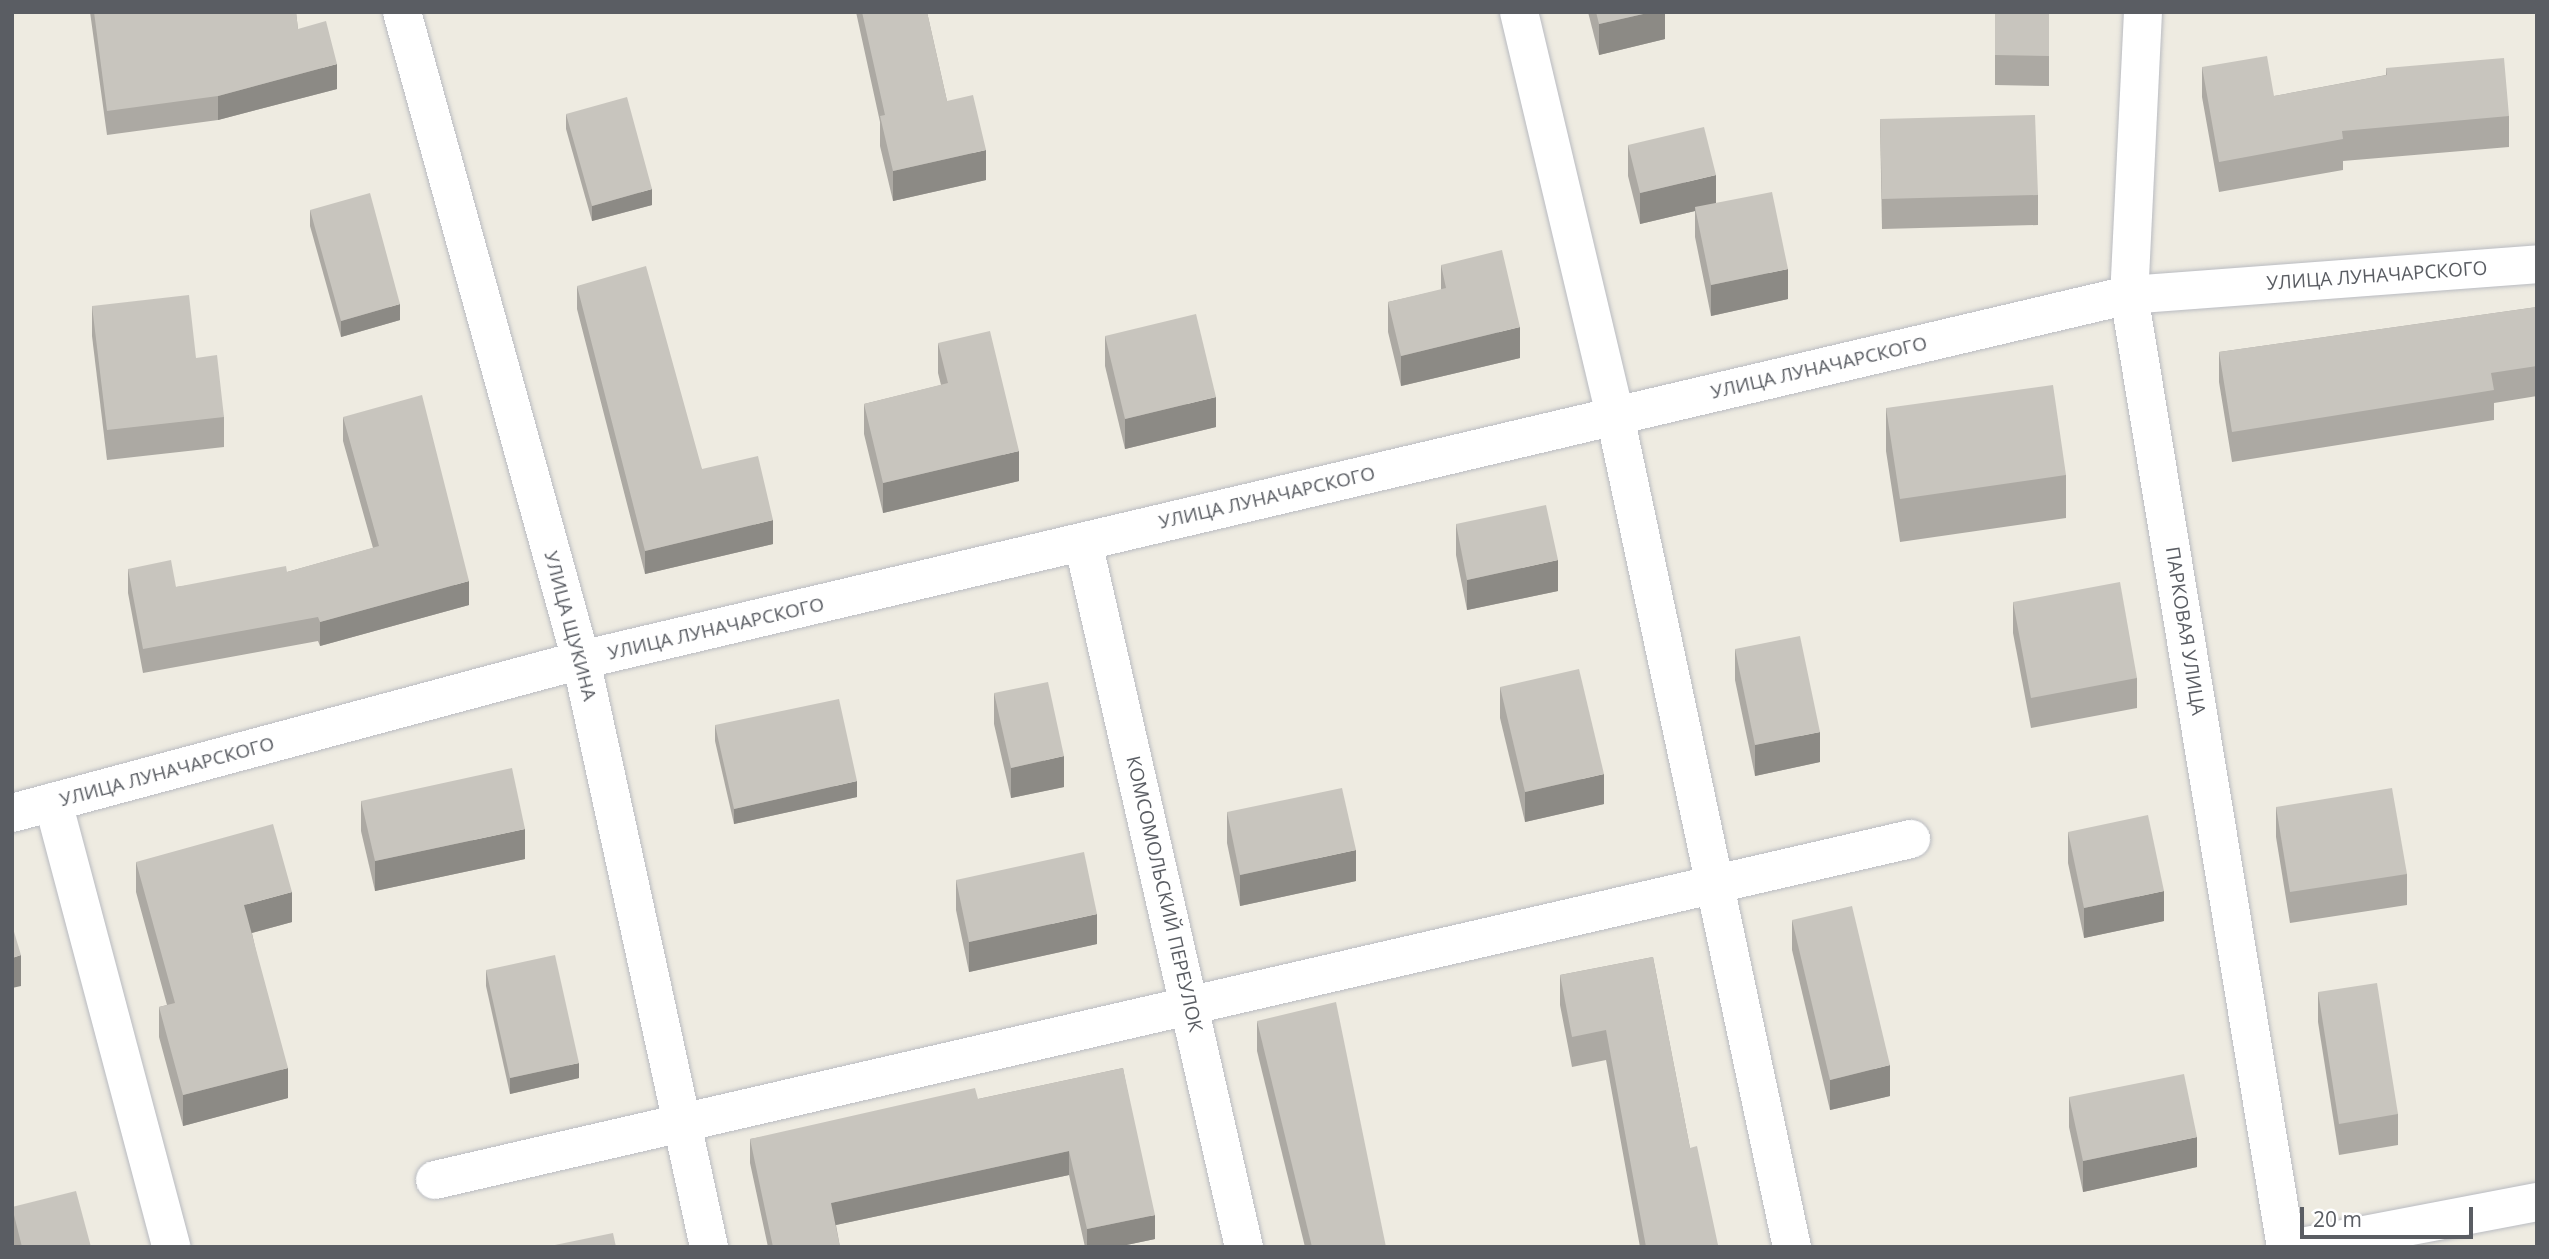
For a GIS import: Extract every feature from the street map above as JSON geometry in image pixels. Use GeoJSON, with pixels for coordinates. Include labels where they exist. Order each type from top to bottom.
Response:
{"type":"FeatureCollection","features":[{"type":"Feature","properties":{"kind":"street","name":"УЛИЦА ЩУКИНА"},"geometry":{"type":"LineString","coordinates":[[402,12],[581,660],[709,1247]]}},
{"type":"Feature","properties":{"kind":"street"},"geometry":{"type":"LineString","coordinates":[[1519,12],[1615,416],[1792,1247]]}},
{"type":"Feature","properties":{"kind":"street","name":"ПАРКОВАЯ УЛИЦА"},"geometry":{"type":"LineString","coordinates":[[2143,12],[2129,295],[2286,1247]]}},
{"type":"Feature","properties":{"kind":"street","name":"УЛИЦА ЛУНАЧАРСКОГО"},"geometry":{"type":"LineString","coordinates":[[12,813],[581,660],[2129,295],[2537,264]]}},
{"type":"Feature","properties":{"kind":"street","name":"КОМСОМОЛЬСКИЙ ПЕРЕУЛОК"},"geometry":{"type":"LineString","coordinates":[[1083,542],[1244,1247]]}},
{"type":"Feature","properties":{"kind":"street"},"geometry":{"type":"LineString","coordinates":[[53,802],[171,1247]]}},
{"type":"Feature","properties":{"kind":"street"},"geometry":{"type":"LineString","coordinates":[[435,1181],[1911,839]]}},
{"type":"Feature","properties":{"kind":"street"},"geometry":{"type":"LineString","coordinates":[[2301,1247],[2537,1202]]}},
{"type":"Feature","properties":{"kind":"building"},"geometry":{"type":"Polygon","coordinates":[[[94,12],[296,12],[298,29],[326,21],[337,64],[218,96],[107,111],[94,12]]]}},
{"type":"Feature","properties":{"kind":"building"},"geometry":{"type":"Polygon","coordinates":[[[862,12],[927,12],[947,101],[973,95],[986,150],[893,171],[880,116],[885,115],[862,12]]]}},
{"type":"Feature","properties":{"kind":"building"},"geometry":{"type":"Polygon","coordinates":[[[1596,12],[1652,12],[1599,24],[1596,12]]]}},
{"type":"Feature","properties":{"kind":"building"},"geometry":{"type":"Polygon","coordinates":[[[1995,12],[2049,12],[2049,56],[1995,55],[1995,12]]]}},
{"type":"Feature","properties":{"kind":"building"},"geometry":{"type":"Polygon","coordinates":[[[2267,56],[2274,96],[2387,75],[2386,68],[2504,58],[2509,116],[2342,131],[2343,139],[2219,162],[2202,67],[2267,56]]]}},
{"type":"Feature","properties":{"kind":"building"},"geometry":{"type":"Polygon","coordinates":[[[627,97],[652,189],[592,206],[566,114],[627,97]]]}},
{"type":"Feature","properties":{"kind":"building"},"geometry":{"type":"Polygon","coordinates":[[[2035,115],[2038,195],[1882,199],[1880,119],[2035,115]]]}},
{"type":"Feature","properties":{"kind":"building"},"geometry":{"type":"Polygon","coordinates":[[[1704,127],[1716,175],[1640,193],[1628,145],[1704,127]]]}},
{"type":"Feature","properties":{"kind":"building"},"geometry":{"type":"Polygon","coordinates":[[[1772,192],[1788,269],[1711,285],[1695,207],[1772,192]]]}},
{"type":"Feature","properties":{"kind":"building"},"geometry":{"type":"Polygon","coordinates":[[[370,193],[400,304],[341,321],[310,210],[370,193]]]}},
{"type":"Feature","properties":{"kind":"building"},"geometry":{"type":"Polygon","coordinates":[[[1502,250],[1520,327],[1401,356],[1388,302],[1446,288],[1441,265],[1502,250]]]}},
{"type":"Feature","properties":{"kind":"building"},"geometry":{"type":"Polygon","coordinates":[[[646,266],[702,469],[758,456],[773,520],[645,551],[577,286],[646,266]]]}},
{"type":"Feature","properties":{"kind":"building"},"geometry":{"type":"Polygon","coordinates":[[[189,295],[196,358],[217,355],[224,417],[107,430],[92,306],[189,295]]]}},
{"type":"Feature","properties":{"kind":"building"},"geometry":{"type":"Polygon","coordinates":[[[2537,307],[2537,366],[2491,373],[2494,390],[2232,432],[2219,352],[2537,307]]]}},
{"type":"Feature","properties":{"kind":"building"},"geometry":{"type":"Polygon","coordinates":[[[1196,314],[1216,397],[1125,419],[1105,336],[1196,314]]]}},
{"type":"Feature","properties":{"kind":"building"},"geometry":{"type":"Polygon","coordinates":[[[990,331],[1019,451],[883,483],[864,404],[948,383],[938,343],[990,331]]]}},
{"type":"Feature","properties":{"kind":"building"},"geometry":{"type":"Polygon","coordinates":[[[2053,385],[2066,475],[1900,499],[1886,408],[2053,385]]]}},
{"type":"Feature","properties":{"kind":"building"},"geometry":{"type":"Polygon","coordinates":[[[422,395],[469,581],[320,622],[318,617],[143,649],[128,569],[171,560],[176,587],[286,566],[287,572],[379,546],[343,417],[422,395]]]}},
{"type":"Feature","properties":{"kind":"building"},"geometry":{"type":"Polygon","coordinates":[[[1546,505],[1558,560],[1467,580],[1456,524],[1546,505]]]}},
{"type":"Feature","properties":{"kind":"building"},"geometry":{"type":"Polygon","coordinates":[[[2120,582],[2137,678],[2031,698],[2013,602],[2120,582]]]}},
{"type":"Feature","properties":{"kind":"building"},"geometry":{"type":"Polygon","coordinates":[[[1800,636],[1820,732],[1755,745],[1735,649],[1800,636]]]}},
{"type":"Feature","properties":{"kind":"building"},"geometry":{"type":"Polygon","coordinates":[[[1579,669],[1604,774],[1525,792],[1500,687],[1579,669]]]}},
{"type":"Feature","properties":{"kind":"building"},"geometry":{"type":"Polygon","coordinates":[[[1048,682],[1064,756],[1011,768],[994,693],[1048,682]]]}},
{"type":"Feature","properties":{"kind":"building"},"geometry":{"type":"Polygon","coordinates":[[[839,699],[857,781],[734,809],[715,725],[839,699]]]}},
{"type":"Feature","properties":{"kind":"building"},"geometry":{"type":"Polygon","coordinates":[[[512,768],[525,829],[375,861],[361,801],[512,768]]]}},
{"type":"Feature","properties":{"kind":"building"},"geometry":{"type":"Polygon","coordinates":[[[1342,788],[1356,850],[1240,875],[1227,812],[1342,788]]]}},
{"type":"Feature","properties":{"kind":"building"},"geometry":{"type":"Polygon","coordinates":[[[2392,788],[2407,874],[2290,892],[2276,807],[2392,788]]]}},
{"type":"Feature","properties":{"kind":"building"},"geometry":{"type":"Polygon","coordinates":[[[2148,815],[2164,891],[2084,908],[2068,832],[2148,815]]]}},
{"type":"Feature","properties":{"kind":"building"},"geometry":{"type":"Polygon","coordinates":[[[273,824],[292,892],[244,905],[288,1068],[183,1095],[159,1007],[175,1003],[136,862],[273,824]]]}},
{"type":"Feature","properties":{"kind":"building"},"geometry":{"type":"Polygon","coordinates":[[[1084,852],[1097,914],[969,942],[956,880],[1084,852]]]}},
{"type":"Feature","properties":{"kind":"building"},"geometry":{"type":"Polygon","coordinates":[[[1852,906],[1890,1065],[1830,1080],[1792,920],[1852,906]]]}},
{"type":"Feature","properties":{"kind":"building"},"geometry":{"type":"Polygon","coordinates":[[[12,925],[21,955],[12,958],[12,925]]]}},
{"type":"Feature","properties":{"kind":"building"},"geometry":{"type":"Polygon","coordinates":[[[555,955],[579,1063],[510,1078],[486,970],[555,955]]]}},
{"type":"Feature","properties":{"kind":"building"},"geometry":{"type":"Polygon","coordinates":[[[1653,957],[1690,1148],[1697,1146],[1718,1245],[1646,1247],[1606,1030],[1572,1037],[1560,975],[1653,957]]]}},
{"type":"Feature","properties":{"kind":"building"},"geometry":{"type":"Polygon","coordinates":[[[2377,983],[2398,1114],[2339,1124],[2318,992],[2377,983]]]}},
{"type":"Feature","properties":{"kind":"building"},"geometry":{"type":"Polygon","coordinates":[[[1336,1002],[1386,1247],[1312,1247],[1257,1021],[1336,1002]]]}},
{"type":"Feature","properties":{"kind":"building"},"geometry":{"type":"Polygon","coordinates":[[[1123,1068],[1155,1215],[1087,1229],[1069,1151],[831,1203],[840,1247],[773,1247],[750,1139],[975,1088],[978,1099],[1123,1068]]]}},
{"type":"Feature","properties":{"kind":"building"},"geometry":{"type":"Polygon","coordinates":[[[2184,1074],[2197,1137],[2083,1161],[2069,1097],[2184,1074]]]}},
{"type":"Feature","properties":{"kind":"building"},"geometry":{"type":"Polygon","coordinates":[[[76,1191],[91,1247],[22,1247],[12,1207],[76,1191]]]}},
{"type":"Feature","properties":{"kind":"building"},"geometry":{"type":"Polygon","coordinates":[[[613,1233],[616,1247],[550,1247],[550,1246],[613,1233]]]}}]}
